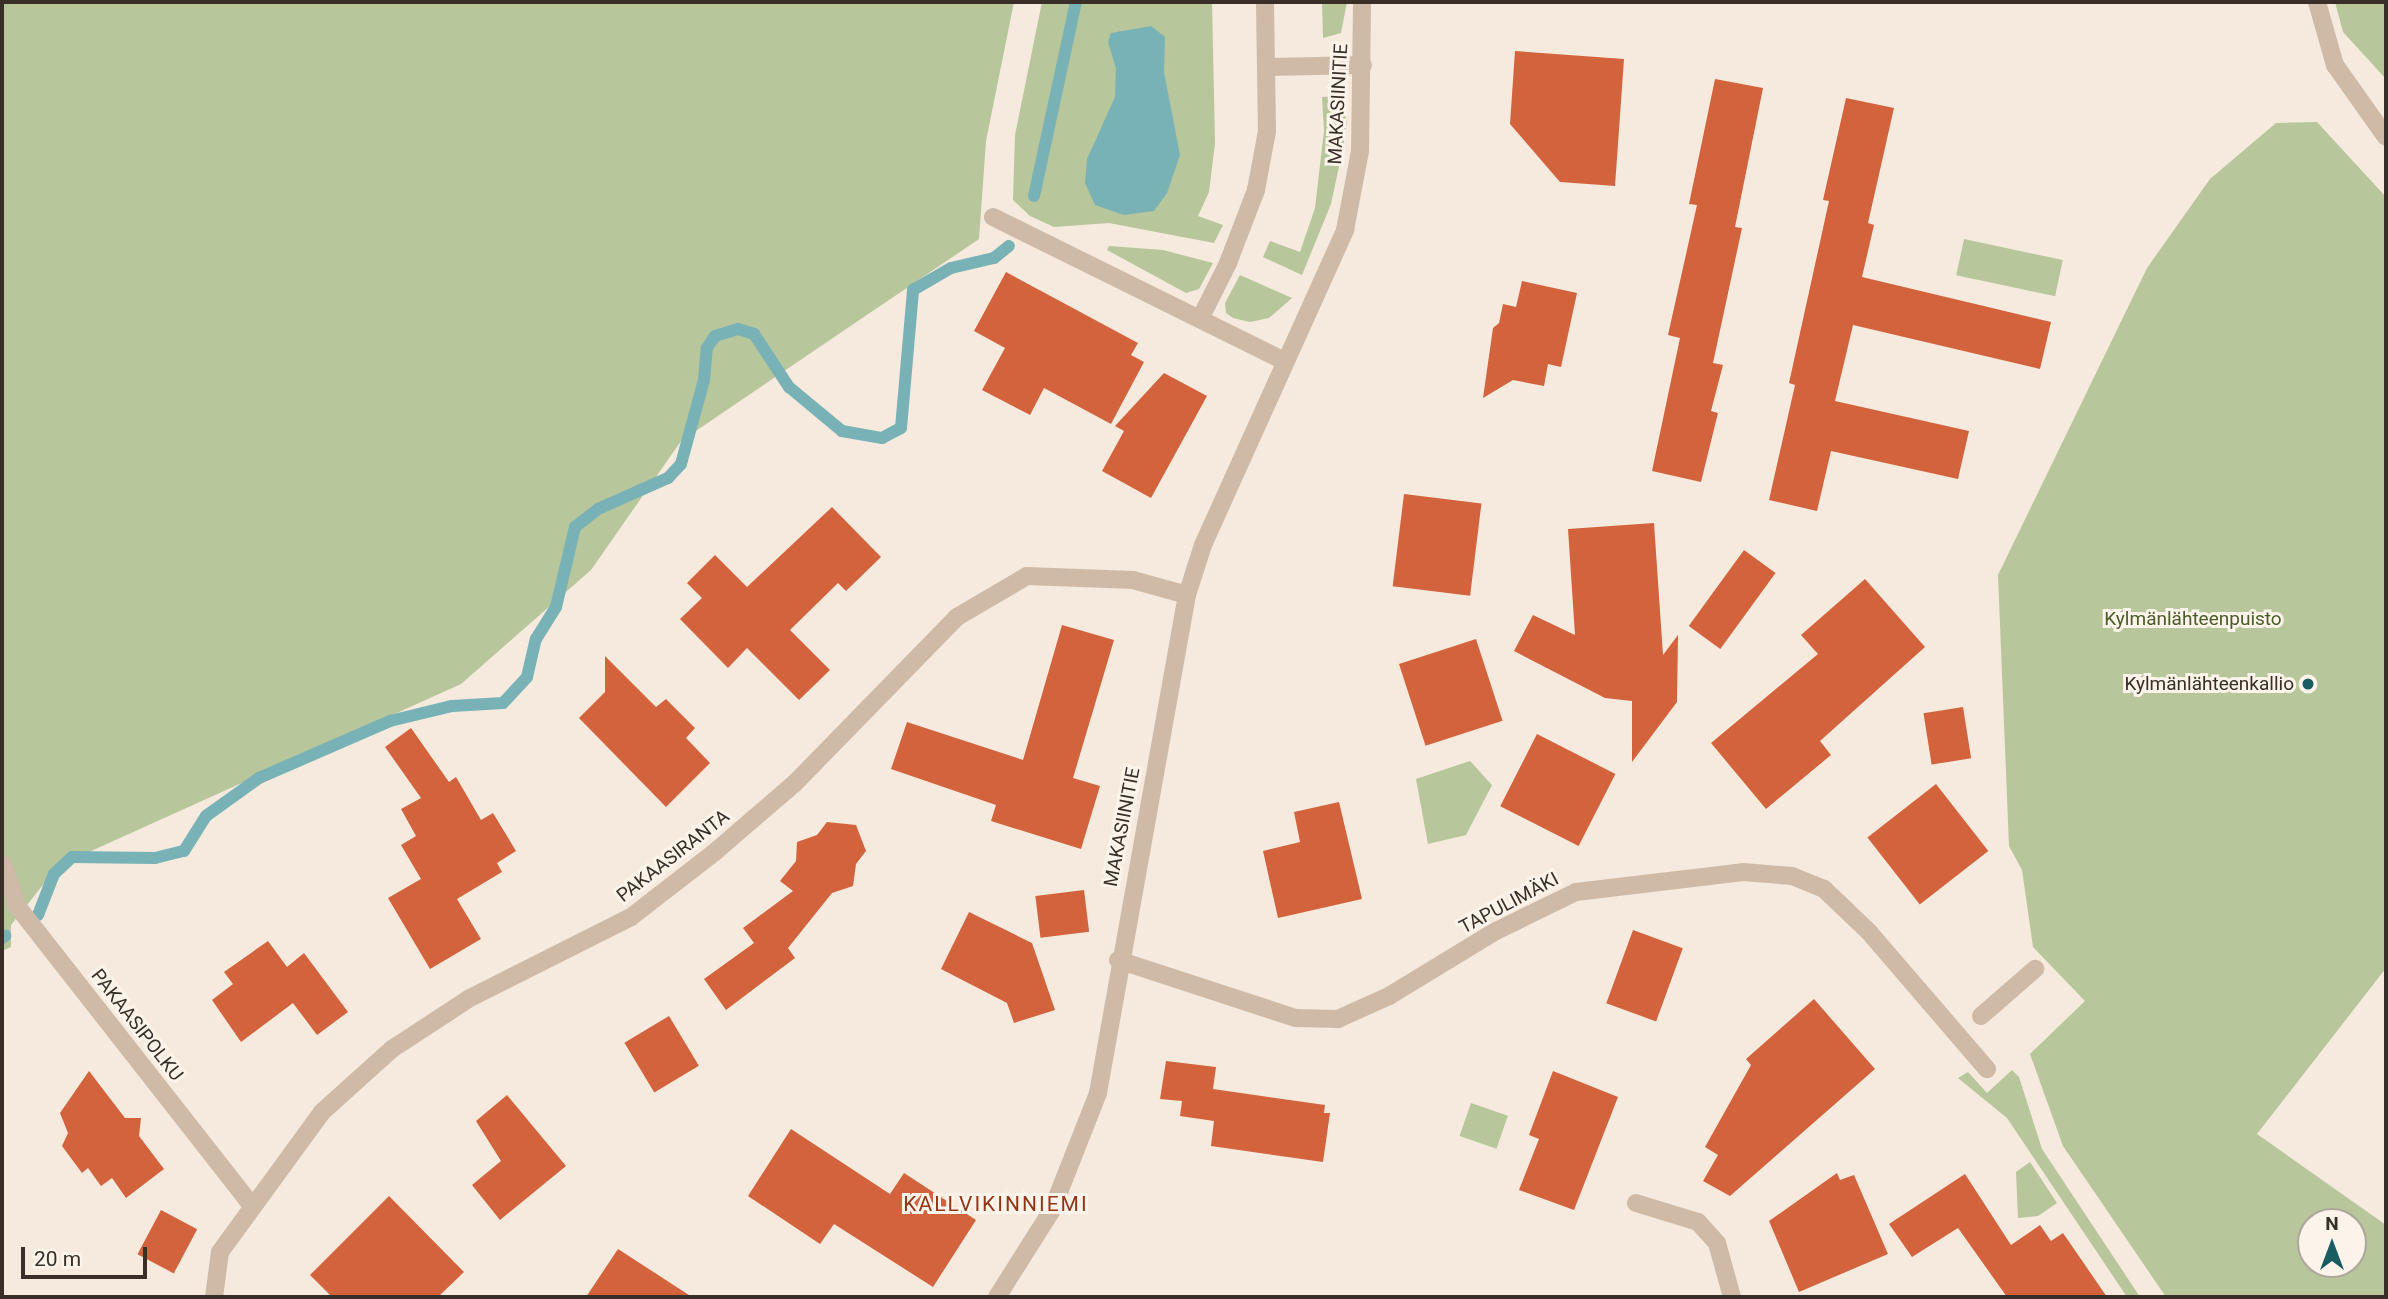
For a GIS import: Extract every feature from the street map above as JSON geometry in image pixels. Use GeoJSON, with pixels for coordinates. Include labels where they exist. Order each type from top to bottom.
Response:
{"type":"FeatureCollection","features":[{"type":"Feature","properties":{"kind":"street"},"geometry":{"type":"LineString","coordinates":[[1199,319],[1228,263],[1256,190],[1267,131],[1265,2]]}},
{"type":"Feature","properties":{"kind":"street","name":"MAKASIINITIE"},"geometry":{"type":"LineString","coordinates":[[997,1297],[1052,1210],[1098,1093],[1118,960],[1187,595],[1203,545],[1345,230],[1360,151],[1362,2]]}},
{"type":"Feature","properties":{"kind":"street"},"geometry":{"type":"LineString","coordinates":[[2316,2],[2335,65],[2386,136]]}},
{"type":"Feature","properties":{"kind":"street"},"geometry":{"type":"LineString","coordinates":[[1268,67],[1363,65]]}},
{"type":"Feature","properties":{"kind":"street"},"geometry":{"type":"LineString","coordinates":[[993,217],[1284,361]]}},
{"type":"Feature","properties":{"kind":"street","name":"PAKAASIRANTA"},"geometry":{"type":"LineString","coordinates":[[214,1297],[220,1252],[321,1112],[392,1049],[470,998],[631,917],[666,890],[795,783],[957,617],[1027,576],[1133,580],[1187,595]]}},
{"type":"Feature","properties":{"kind":"street","name":"PAKAASIPOLKU"},"geometry":{"type":"LineString","coordinates":[[3,864],[17,906],[252,1206]]}},
{"type":"Feature","properties":{"kind":"street","name":"TAPULIMÄKI"},"geometry":{"type":"LineString","coordinates":[[1118,960],[1295,1018],[1338,1019],[1389,996],[1496,931],[1576,892],[1743,872],[1792,876],[1824,889],[1869,932],[1987,1069]]}},
{"type":"Feature","properties":{"kind":"street"},"geometry":{"type":"LineString","coordinates":[[1981,1016],[2035,969]]}},
{"type":"Feature","properties":{"kind":"street"},"geometry":{"type":"LineString","coordinates":[[1636,1203],[1698,1222],[1717,1243],[1731,1297]]}},
{"type":"Feature","properties":{"kind":"green space"},"geometry":{"type":"Polygon","coordinates":[[[2,2],[1014,2],[986,141],[979,239],[681,441],[591,570],[461,684],[58,866],[11,925],[11,947],[2,951],[2,2]]]}},
{"type":"Feature","properties":{"kind":"green space"},"geometry":{"type":"Polygon","coordinates":[[[1042,2],[1212,2],[1215,143],[1209,192],[1198,216],[1223,225],[1214,243],[1109,223],[1054,227],[1030,216],[1013,200],[1015,135],[1042,2]]]}},
{"type":"Feature","properties":{"kind":"green space"},"geometry":{"type":"Polygon","coordinates":[[[1322,2],[1347,2],[1341,33],[1323,38],[1322,2]]]}},
{"type":"Feature","properties":{"kind":"green space"},"geometry":{"type":"Polygon","coordinates":[[[2335,2],[2386,2],[2386,79],[2343,32],[2335,2]]]}},
{"type":"Feature","properties":{"kind":"green space"},"geometry":{"type":"Polygon","coordinates":[[[1339,96],[1347,121],[1343,148],[1331,204],[1302,275],[1263,257],[1270,241],[1300,252],[1315,208],[1324,131],[1322,97],[1339,96]]]}},
{"type":"Feature","properties":{"kind":"green space","name":"Kylmänlähteenpuisto"},"geometry":{"type":"Polygon","coordinates":[[[2317,122],[2386,197],[2386,968],[2257,1134],[2362,1208],[2297,1208],[2297,1278],[2367,1278],[2367,1212],[2386,1225],[2386,1297],[2166,1297],[2063,1146],[2030,1054],[2085,1001],[2033,947],[2022,870],[2009,846],[1998,575],[2147,268],[2210,179],[2276,123],[2317,122]]]}},
{"type":"Feature","properties":{"kind":"green space"},"geometry":{"type":"Polygon","coordinates":[[[1964,239],[2063,260],[2055,296],[1956,275],[1964,239]]]}},
{"type":"Feature","properties":{"kind":"green space"},"geometry":{"type":"Polygon","coordinates":[[[1109,246],[1163,250],[1213,263],[1199,289],[1186,293],[1107,250],[1109,246]]]}},
{"type":"Feature","properties":{"kind":"green space"},"geometry":{"type":"Polygon","coordinates":[[[1240,275],[1292,298],[1269,318],[1250,322],[1233,318],[1226,313],[1225,303],[1240,275]]]}},
{"type":"Feature","properties":{"kind":"green space"},"geometry":{"type":"Polygon","coordinates":[[[1470,761],[1492,785],[1466,835],[1428,844],[1416,779],[1470,761]]]}},
{"type":"Feature","properties":{"kind":"green space"},"geometry":{"type":"Polygon","coordinates":[[[2012,1070],[2019,1077],[2042,1149],[2140,1297],[2127,1297],[2007,1118],[1958,1078],[1968,1072],[1987,1093],[2012,1070]]]}},
{"type":"Feature","properties":{"kind":"green space"},"geometry":{"type":"Polygon","coordinates":[[[1471,1103],[1508,1116],[1496,1149],[1460,1136],[1471,1103]]]}},
{"type":"Feature","properties":{"kind":"green space"},"geometry":{"type":"Polygon","coordinates":[[[2030,1162],[2057,1203],[2038,1216],[2018,1218],[2016,1172],[2030,1162]]]}},
{"type":"Feature","properties":{"kind":"water"},"geometry":{"type":"Polygon","coordinates":[[[1151,26],[1165,37],[1164,72],[1180,155],[1167,193],[1154,211],[1124,215],[1095,205],[1085,183],[1087,159],[1115,97],[1116,68],[1108,42],[1111,33],[1151,26]]]}},
{"type":"Feature","properties":{"kind":"building"},"geometry":{"type":"Polygon","coordinates":[[[1515,51],[1624,59],[1615,186],[1560,182],[1510,124],[1515,51]]]}},
{"type":"Feature","properties":{"kind":"building"},"geometry":{"type":"Polygon","coordinates":[[[1715,79],[1763,88],[1735,227],[1742,228],[1713,363],[1723,365],[1711,411],[1718,413],[1701,482],[1652,471],[1680,338],[1668,335],[1697,205],[1689,204],[1715,79]]]}},
{"type":"Feature","properties":{"kind":"building"},"geometry":{"type":"Polygon","coordinates":[[[1846,98],[1894,108],[1868,223],[1874,225],[1862,277],[2051,322],[2040,369],[1853,325],[1835,401],[1969,431],[1958,479],[1831,451],[1817,511],[1769,500],[1795,385],[1789,383],[1829,201],[1823,200],[1846,98]]]}},
{"type":"Feature","properties":{"kind":"building"},"geometry":{"type":"Polygon","coordinates":[[[1006,272],[1138,343],[1131,355],[1144,362],[1111,424],[1044,388],[1030,415],[982,390],[1005,348],[974,331],[1006,272]]]}},
{"type":"Feature","properties":{"kind":"building"},"geometry":{"type":"Polygon","coordinates":[[[1522,281],[1577,293],[1561,367],[1548,364],[1544,386],[1513,380],[1483,398],[1493,328],[1499,323],[1503,304],[1516,307],[1522,281]]]}},
{"type":"Feature","properties":{"kind":"building"},"geometry":{"type":"Polygon","coordinates":[[[1164,373],[1207,396],[1151,498],[1102,471],[1124,431],[1115,426],[1164,373]]]}},
{"type":"Feature","properties":{"kind":"building"},"geometry":{"type":"Polygon","coordinates":[[[1404,494],[1481,504],[1470,596],[1393,586],[1404,494]]]}},
{"type":"Feature","properties":{"kind":"building"},"geometry":{"type":"Polygon","coordinates":[[[832,507],[881,557],[846,591],[838,583],[790,630],[830,670],[799,700],[747,648],[728,668],[680,619],[702,598],[687,583],[715,555],[747,587],[832,507]]]}},
{"type":"Feature","properties":{"kind":"building"},"geometry":{"type":"Polygon","coordinates":[[[1654,523],[1663,655],[1678,635],[1677,702],[1632,762],[1632,701],[1605,698],[1514,651],[1533,615],[1575,635],[1568,529],[1654,523]]]}},
{"type":"Feature","properties":{"kind":"building"},"geometry":{"type":"Polygon","coordinates":[[[1744,550],[1776,573],[1720,649],[1689,626],[1744,550]]]}},
{"type":"Feature","properties":{"kind":"building"},"geometry":{"type":"Polygon","coordinates":[[[1865,579],[1925,647],[1820,741],[1831,755],[1766,809],[1711,743],[1818,654],[1801,635],[1865,579]]]}},
{"type":"Feature","properties":{"kind":"building"},"geometry":{"type":"Polygon","coordinates":[[[1062,625],[1114,640],[1073,778],[1100,786],[1081,849],[991,821],[996,805],[891,769],[907,722],[1023,760],[1062,625]]]}},
{"type":"Feature","properties":{"kind":"building"},"geometry":{"type":"Polygon","coordinates":[[[1476,639],[1503,721],[1426,746],[1399,664],[1476,639]]]}},
{"type":"Feature","properties":{"kind":"building"},"geometry":{"type":"Polygon","coordinates":[[[605,656],[656,707],[666,699],[695,728],[686,738],[710,763],[666,807],[579,718],[605,692],[605,656]]]}},
{"type":"Feature","properties":{"kind":"building"},"geometry":{"type":"Polygon","coordinates":[[[1963,707],[1971,758],[1932,765],[1923,713],[1963,707]]]}},
{"type":"Feature","properties":{"kind":"building"},"geometry":{"type":"Polygon","coordinates":[[[411,728],[449,782],[456,777],[481,820],[493,813],[516,851],[497,863],[502,872],[457,899],[481,939],[430,969],[388,898],[421,879],[401,845],[416,836],[401,809],[421,798],[385,747],[411,728]]]}},
{"type":"Feature","properties":{"kind":"building"},"geometry":{"type":"Polygon","coordinates":[[[1537,734],[1615,774],[1579,846],[1500,806],[1537,734]]]}},
{"type":"Feature","properties":{"kind":"building"},"geometry":{"type":"Polygon","coordinates":[[[1936,784],[1988,851],[1920,905],[1867,838],[1936,784]]]}},
{"type":"Feature","properties":{"kind":"building"},"geometry":{"type":"Polygon","coordinates":[[[1339,802],[1362,899],[1278,918],[1263,851],[1300,842],[1294,812],[1339,802]]]}},
{"type":"Feature","properties":{"kind":"building"},"geometry":{"type":"Polygon","coordinates":[[[827,822],[856,825],[866,851],[856,864],[853,886],[832,893],[788,948],[795,958],[726,1010],[704,979],[754,943],[743,928],[793,891],[780,881],[796,861],[797,842],[817,835],[827,822]]]}},
{"type":"Feature","properties":{"kind":"building"},"geometry":{"type":"Polygon","coordinates":[[[1084,890],[1089,932],[1040,938],[1035,896],[1084,890]]]}},
{"type":"Feature","properties":{"kind":"building"},"geometry":{"type":"Polygon","coordinates":[[[969,912],[1032,943],[1055,1010],[1014,1023],[1007,1003],[941,969],[969,912]]]}},
{"type":"Feature","properties":{"kind":"building"},"geometry":{"type":"Polygon","coordinates":[[[1633,930],[1683,948],[1656,1021],[1606,1003],[1633,930]]]}},
{"type":"Feature","properties":{"kind":"building"},"geometry":{"type":"Polygon","coordinates":[[[268,941],[287,967],[304,953],[348,1012],[317,1035],[293,1003],[241,1042],[212,1000],[233,984],[224,972],[268,941]]]}},
{"type":"Feature","properties":{"kind":"building"},"geometry":{"type":"Polygon","coordinates":[[[1814,999],[1875,1069],[1730,1196],[1703,1181],[1718,1155],[1705,1147],[1751,1065],[1746,1059],[1814,999]]]}},
{"type":"Feature","properties":{"kind":"building"},"geometry":{"type":"Polygon","coordinates":[[[669,1016],[699,1066],[654,1092],[624,1043],[669,1016]]]}},
{"type":"Feature","properties":{"kind":"building"},"geometry":{"type":"Polygon","coordinates":[[[1166,1061],[1216,1067],[1213,1089],[1325,1105],[1324,1113],[1330,1113],[1323,1162],[1211,1146],[1214,1121],[1180,1116],[1182,1101],[1160,1099],[1166,1061]]]}},
{"type":"Feature","properties":{"kind":"building"},"geometry":{"type":"Polygon","coordinates":[[[89,1071],[125,1118],[141,1118],[139,1136],[164,1169],[126,1198],[112,1178],[101,1186],[88,1168],[82,1173],[62,1146],[68,1133],[60,1113],[89,1071]]]}},
{"type":"Feature","properties":{"kind":"building"},"geometry":{"type":"Polygon","coordinates":[[[1553,1071],[1618,1097],[1574,1210],[1519,1190],[1539,1139],[1529,1135],[1553,1071]]]}},
{"type":"Feature","properties":{"kind":"building"},"geometry":{"type":"Polygon","coordinates":[[[507,1095],[566,1166],[500,1220],[472,1185],[501,1161],[476,1121],[507,1095]]]}},
{"type":"Feature","properties":{"kind":"building"},"geometry":{"type":"Polygon","coordinates":[[[791,1129],[890,1194],[904,1173],[976,1220],[933,1287],[834,1224],[820,1244],[748,1196],[791,1129]]]}},
{"type":"Feature","properties":{"kind":"building"},"geometry":{"type":"Polygon","coordinates":[[[1837,1173],[1840,1180],[1854,1175],[1888,1254],[1799,1292],[1769,1221],[1837,1173]]]}},
{"type":"Feature","properties":{"kind":"building"},"geometry":{"type":"Polygon","coordinates":[[[1965,1174],[2011,1245],[2040,1225],[2051,1241],[2063,1233],[2107,1297],[2007,1297],[1958,1228],[1912,1257],[1889,1224],[1965,1174]]]}},
{"type":"Feature","properties":{"kind":"building"},"geometry":{"type":"Polygon","coordinates":[[[389,1196],[464,1272],[438,1297],[332,1297],[310,1275],[389,1196]]]}},
{"type":"Feature","properties":{"kind":"building"},"geometry":{"type":"Polygon","coordinates":[[[161,1210],[197,1229],[174,1273],[138,1254],[161,1210]]]}},
{"type":"Feature","properties":{"kind":"building"},"geometry":{"type":"Polygon","coordinates":[[[618,1249],[692,1297],[586,1297],[618,1249]]]}},
{"type":"Feature","properties":{"kind":"waterway"},"geometry":{"type":"LineString","coordinates":[[1034,196],[1076,2]]}},
{"type":"Feature","properties":{"kind":"waterway"},"geometry":{"type":"LineString","coordinates":[[38,915],[54,874],[72,857],[155,858],[184,851],[206,816],[259,778],[390,721],[452,706],[503,703],[527,677],[536,639],[556,607],[575,527],[598,509],[668,478],[681,464],[704,380],[707,348],[715,336],[738,329],[754,334],[789,387],[842,431],[882,438],[901,428],[913,290],[951,268],[994,258],[1009,246]]}},
{"type":"Feature","properties":{"kind":"place","name":"Kylmänlähteenkallio"},"geometry":{"type":"Point","coordinates":[2308,684]}},
{"type":"Feature","properties":{"kind":"district","name":"KALLVIKINNIEMI"},"geometry":{"type":"Point","coordinates":[996,1204]}}]}
